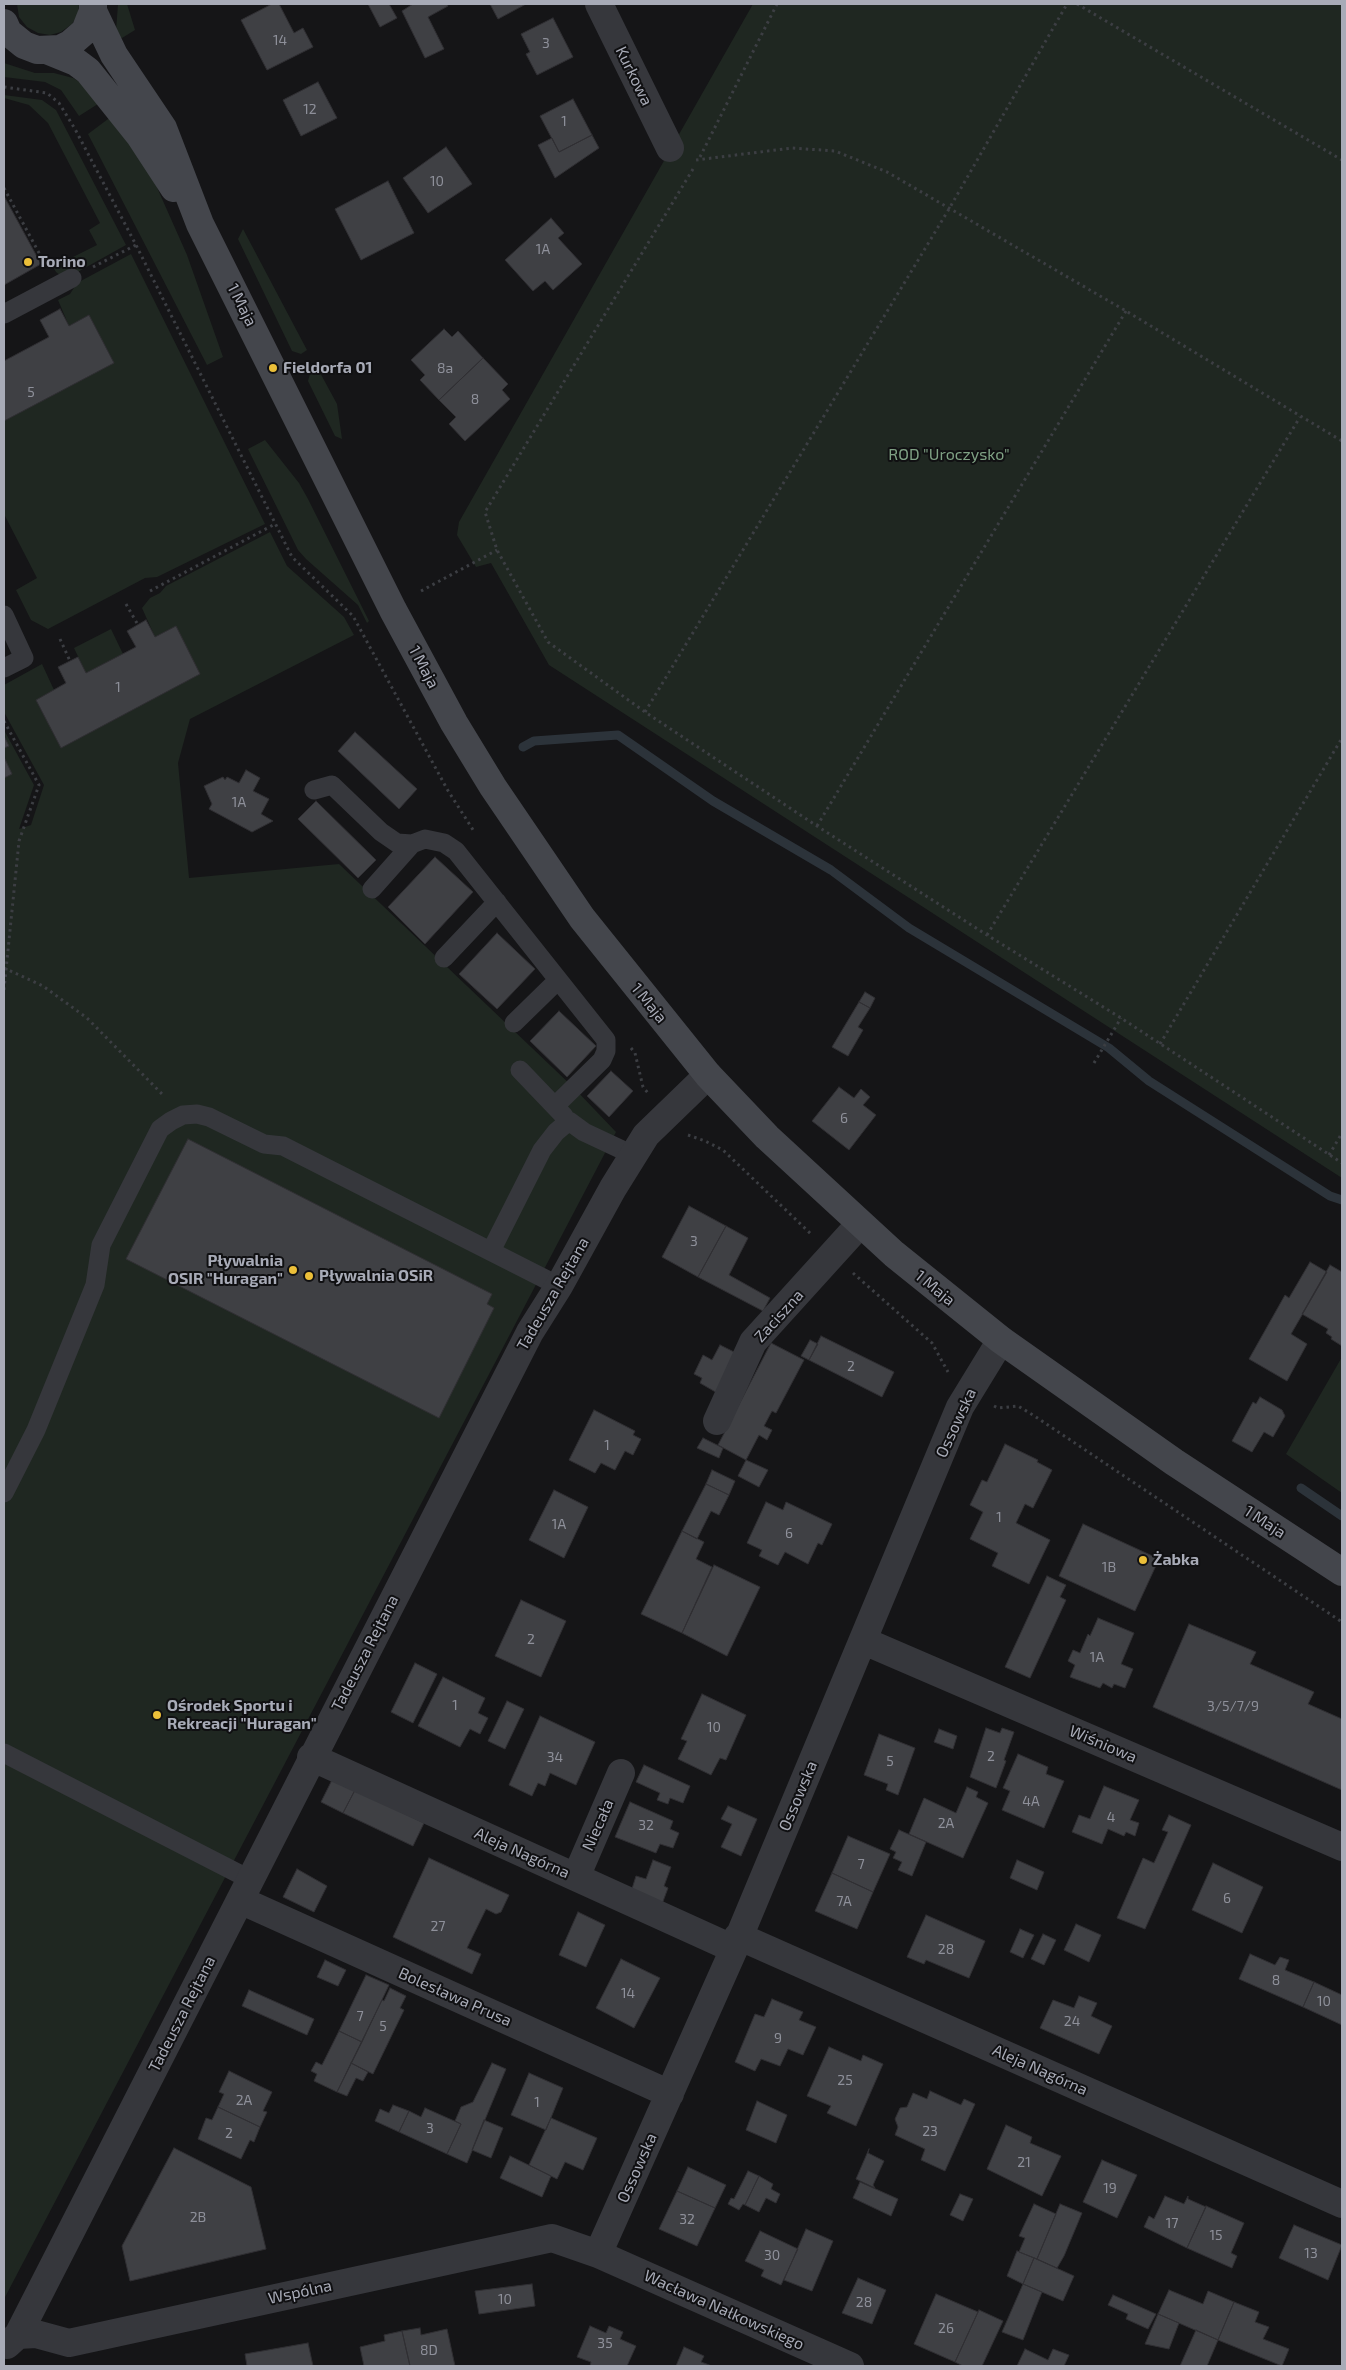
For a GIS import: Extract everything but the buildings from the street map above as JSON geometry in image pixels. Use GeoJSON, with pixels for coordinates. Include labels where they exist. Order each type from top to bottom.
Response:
{"type":"FeatureCollection","features":[{"type":"Feature","properties":{"kind":"main road"},"geometry":{"type":"LineString","coordinates":[[49,51],[60,49],[79,38],[88,26],[93,7]]}},
{"type":"Feature","properties":{"kind":"main road","name":"1 Maja"},"geometry":{"type":"LineString","coordinates":[[93,7],[114,55],[163,128],[200,224],[393,610],[459,731],[493,787],[582,918],[708,1075],[767,1137],[860,1224],[1001,1340],[1174,1462],[1342,1572]]}},
{"type":"Feature","properties":{"kind":"main road","name":"1 Maja"},"geometry":{"type":"LineString","coordinates":[[4,23],[8,32],[24,45],[37,50],[49,51],[76,62],[88,71],[140,136],[200,224]]}},
{"type":"Feature","properties":{"kind":"street","name":"Kurkowa"},"geometry":{"type":"LineString","coordinates":[[598,4],[670,148]]}},
{"type":"Feature","properties":{"kind":"street","name":"Tadeusza Rejtana"},"geometry":{"type":"LineString","coordinates":[[11,2341],[246,1890],[311,1757],[530,1332],[559,1286],[633,1154],[655,1125],[708,1075]]}},
{"type":"Feature","properties":{"kind":"street","name":"Zaciszna"},"geometry":{"type":"LineString","coordinates":[[717,1421],[753,1342],[860,1224]]}},
{"type":"Feature","properties":{"kind":"street","name":"Ossowska"},"geometry":{"type":"LineString","coordinates":[[598,2254],[736,1942],[864,1641],[960,1407],[1001,1340]]}},
{"type":"Feature","properties":{"kind":"street","name":"Wiśniowa"},"geometry":{"type":"LineString","coordinates":[[864,1641],[1342,1847]]}},
{"type":"Feature","properties":{"kind":"street","name":"Aleja Nagórna"},"geometry":{"type":"LineString","coordinates":[[311,1757],[576,1877],[736,1942],[1342,2204]]}},
{"type":"Feature","properties":{"kind":"street","name":"Niecała"},"geometry":{"type":"LineString","coordinates":[[576,1877],[621,1773]]}},
{"type":"Feature","properties":{"kind":"street","name":"Bolesława Prusa"},"geometry":{"type":"LineString","coordinates":[[246,1890],[670,2094]]}},
{"type":"Feature","properties":{"kind":"street","name":"Wspólna"},"geometry":{"type":"LineString","coordinates":[[11,2341],[36,2334],[70,2343],[552,2238],[598,2254]]}},
{"type":"Feature","properties":{"kind":"street","name":"Wacława Nałkowskiego"},"geometry":{"type":"LineString","coordinates":[[598,2254],[822,2361],[850,2366]]}},
{"type":"Feature","properties":{"kind":"lane"},"geometry":{"type":"LineString","coordinates":[[4,314],[65,282]]}},
{"type":"Feature","properties":{"kind":"lane"},"geometry":{"type":"LineString","coordinates":[[4,615],[24,658],[4,668]]}},
{"type":"Feature","properties":{"kind":"lane"},"geometry":{"type":"LineString","coordinates":[[314,790],[332,785],[381,832],[397,843],[412,844],[425,839],[444,843],[456,851],[606,1040],[606,1051],[602,1060],[555,1106]]}},
{"type":"Feature","properties":{"kind":"lane"},"geometry":{"type":"LineString","coordinates":[[372,889],[412,844]]}},
{"type":"Feature","properties":{"kind":"lane"},"geometry":{"type":"LineString","coordinates":[[444,958],[497,902]]}},
{"type":"Feature","properties":{"kind":"lane"},"geometry":{"type":"LineString","coordinates":[[514,1023],[558,980]]}},
{"type":"Feature","properties":{"kind":"lane"},"geometry":{"type":"LineString","coordinates":[[520,1070],[569,1121],[584,1132],[633,1154]]}},
{"type":"Feature","properties":{"kind":"lane"},"geometry":{"type":"LineString","coordinates":[[4,1494],[36,1430],[95,1285],[101,1245],[160,1129],[171,1120],[183,1115],[197,1114],[209,1117],[264,1144],[283,1146],[559,1286]]}},
{"type":"Feature","properties":{"kind":"lane"},"geometry":{"type":"LineString","coordinates":[[491,1251],[542,1150],[556,1132],[569,1121]]}},
{"type":"Feature","properties":{"kind":"lane"},"geometry":{"type":"LineString","coordinates":[[4,1753],[246,1890]]}},
{"type":"Feature","properties":{"kind":"path"},"geometry":{"type":"LineString","coordinates":[[777,4],[698,160],[485,512],[496,550],[548,642],[645,712],[817,826],[1121,1018],[1342,1163]]}},
{"type":"Feature","properties":{"kind":"path"},"geometry":{"type":"LineString","coordinates":[[645,712],[949,209],[1067,4]]}},
{"type":"Feature","properties":{"kind":"path"},"geometry":{"type":"LineString","coordinates":[[1076,4],[1342,160]]}},
{"type":"Feature","properties":{"kind":"path"},"geometry":{"type":"LineString","coordinates":[[4,86],[47,93],[59,103],[75,129],[136,245],[292,557],[300,567],[353,616],[447,789],[478,837]]}},
{"type":"Feature","properties":{"kind":"path"},"geometry":{"type":"LineString","coordinates":[[670,148],[698,160],[792,148],[835,151],[887,172],[1126,311],[1342,441]]}},
{"type":"Feature","properties":{"kind":"path"},"geometry":{"type":"LineString","coordinates":[[4,188],[65,282],[136,245]]}},
{"type":"Feature","properties":{"kind":"path"},"geometry":{"type":"LineString","coordinates":[[817,826],[1126,311]]}},
{"type":"Feature","properties":{"kind":"path"},"geometry":{"type":"LineString","coordinates":[[987,935],[1300,417]]}},
{"type":"Feature","properties":{"kind":"path"},"geometry":{"type":"LineString","coordinates":[[150,591],[276,524]]}},
{"type":"Feature","properties":{"kind":"path"},"geometry":{"type":"LineString","coordinates":[[421,591],[496,550]]}},
{"type":"Feature","properties":{"kind":"path"},"geometry":{"type":"LineString","coordinates":[[126,604],[138,625]]}},
{"type":"Feature","properties":{"kind":"path"},"geometry":{"type":"LineString","coordinates":[[60,639],[70,661]]}},
{"type":"Feature","properties":{"kind":"path"},"geometry":{"type":"LineString","coordinates":[[4,721],[39,785],[19,841],[4,990]]}},
{"type":"Feature","properties":{"kind":"path"},"geometry":{"type":"LineString","coordinates":[[1160,1044],[1342,738]]}},
{"type":"Feature","properties":{"kind":"path"},"geometry":{"type":"LineString","coordinates":[[5,969],[43,986],[87,1018],[183,1115]]}},
{"type":"Feature","properties":{"kind":"path"},"geometry":{"type":"LineString","coordinates":[[1094,1063],[1121,1018]]}},
{"type":"Feature","properties":{"kind":"path"},"geometry":{"type":"LineString","coordinates":[[630,1045],[635,1054],[643,1087],[652,1100]]}},
{"type":"Feature","properties":{"kind":"path"},"geometry":{"type":"LineString","coordinates":[[1330,1155],[1342,1133]]}},
{"type":"Feature","properties":{"kind":"path"},"geometry":{"type":"LineString","coordinates":[[988,1403],[998,1408],[1018,1406],[1033,1415],[1342,1622]]}},
{"type":"Feature","properties":{"kind":"green space"},"geometry":{"type":"Polygon","coordinates":[[[17,4],[79,4],[78,14],[72,24],[61,32],[50,35],[38,33],[27,27],[19,17],[17,4]]]}},
{"type":"Feature","properties":{"kind":"green space"},"geometry":{"type":"Polygon","coordinates":[[[118,4],[127,4],[135,30],[122,38],[116,36],[118,4]]]}},
{"type":"Feature","properties":{"kind":"green space","name":"ROD \"Uroczysko\""},"geometry":{"type":"Polygon","coordinates":[[[753,4],[1342,4],[1342,1178],[549,665],[491,563],[476,567],[457,535],[459,522],[753,4]]]}},
{"type":"Feature","properties":{"kind":"green space"},"geometry":{"type":"Polygon","coordinates":[[[4,63],[35,73],[54,73],[73,78],[83,84],[101,102],[79,116],[61,90],[45,82],[4,77],[4,63]]]}},
{"type":"Feature","properties":{"kind":"green space"},"geometry":{"type":"Polygon","coordinates":[[[4,95],[42,100],[56,110],[126,245],[74,274],[61,276],[56,272],[53,267],[97,245],[89,230],[100,223],[48,123],[29,105],[4,98],[4,95]]]}},
{"type":"Feature","properties":{"kind":"green space"},"geometry":{"type":"Polygon","coordinates":[[[112,116],[155,183],[187,255],[223,357],[207,365],[88,134],[112,116]]]}},
{"type":"Feature","properties":{"kind":"green space"},"geometry":{"type":"Polygon","coordinates":[[[243,229],[307,350],[301,354],[292,351],[238,239],[243,229]]]}},
{"type":"Feature","properties":{"kind":"green space"},"geometry":{"type":"Polygon","coordinates":[[[131,254],[265,524],[157,577],[145,578],[48,629],[31,620],[16,590],[37,578],[4,514],[4,421],[114,363],[89,315],[69,326],[58,300],[70,294],[77,283],[131,254]]]}},
{"type":"Feature","properties":{"kind":"green space"},"geometry":{"type":"Polygon","coordinates":[[[318,369],[337,404],[342,439],[335,436],[308,381],[310,374],[318,369]]]}},
{"type":"Feature","properties":{"kind":"green space"},"geometry":{"type":"Polygon","coordinates":[[[265,440],[299,483],[308,499],[369,621],[367,623],[358,605],[298,550],[248,449],[265,440]]]}},
{"type":"Feature","properties":{"kind":"green space","name":"Ośrodek Sportu i Rekreacji \"Huragan\""},"geometry":{"type":"Polygon","coordinates":[[[270,532],[287,566],[344,617],[354,635],[190,719],[178,763],[189,878],[339,864],[574,1088],[616,1132],[4,2299],[4,730],[34,785],[19,829],[31,825],[44,785],[4,712],[4,685],[42,664],[54,690],[36,700],[61,748],[200,674],[176,626],[155,637],[142,608],[150,598],[160,593],[166,586],[270,532]]]}},
{"type":"Feature","properties":{"kind":"green space"},"geometry":{"type":"Polygon","coordinates":[[[111,629],[123,654],[86,673],[74,648],[111,629]]]}},
{"type":"Feature","properties":{"kind":"green space"},"geometry":{"type":"Polygon","coordinates":[[[1342,1357],[1342,1493],[1286,1454],[1342,1357]]]}},
{"type":"Feature","properties":{"kind":"waterway"},"geometry":{"type":"LineString","coordinates":[[523,747],[534,741],[618,735],[713,801],[831,870],[909,928],[1109,1048],[1149,1081],[1330,1196],[1342,1200]]}},
{"type":"Feature","properties":{"kind":"waterway"},"geometry":{"type":"LineString","coordinates":[[1301,1488],[1342,1516]]}},
{"type":"Feature","properties":{"kind":"place","name":"Torino"},"geometry":{"type":"Point","coordinates":[28,262]}},
{"type":"Feature","properties":{"kind":"place","name":"Fieldorfa 01"},"geometry":{"type":"Point","coordinates":[273,368]}},
{"type":"Feature","properties":{"kind":"place","name":"Pływalnia OSIR \"Huragan\""},"geometry":{"type":"Point","coordinates":[293,1270]}},
{"type":"Feature","properties":{"kind":"place","name":"Pływalnia OSiR"},"geometry":{"type":"Point","coordinates":[309,1276]}},
{"type":"Feature","properties":{"kind":"place","name":"Żabka"},"geometry":{"type":"Point","coordinates":[1143,1560]}},
{"type":"Feature","properties":{"kind":"place","name":"Ośrodek Sportu i Rekreacji \"Huragan\""},"geometry":{"type":"Point","coordinates":[157,1715]}}]}
